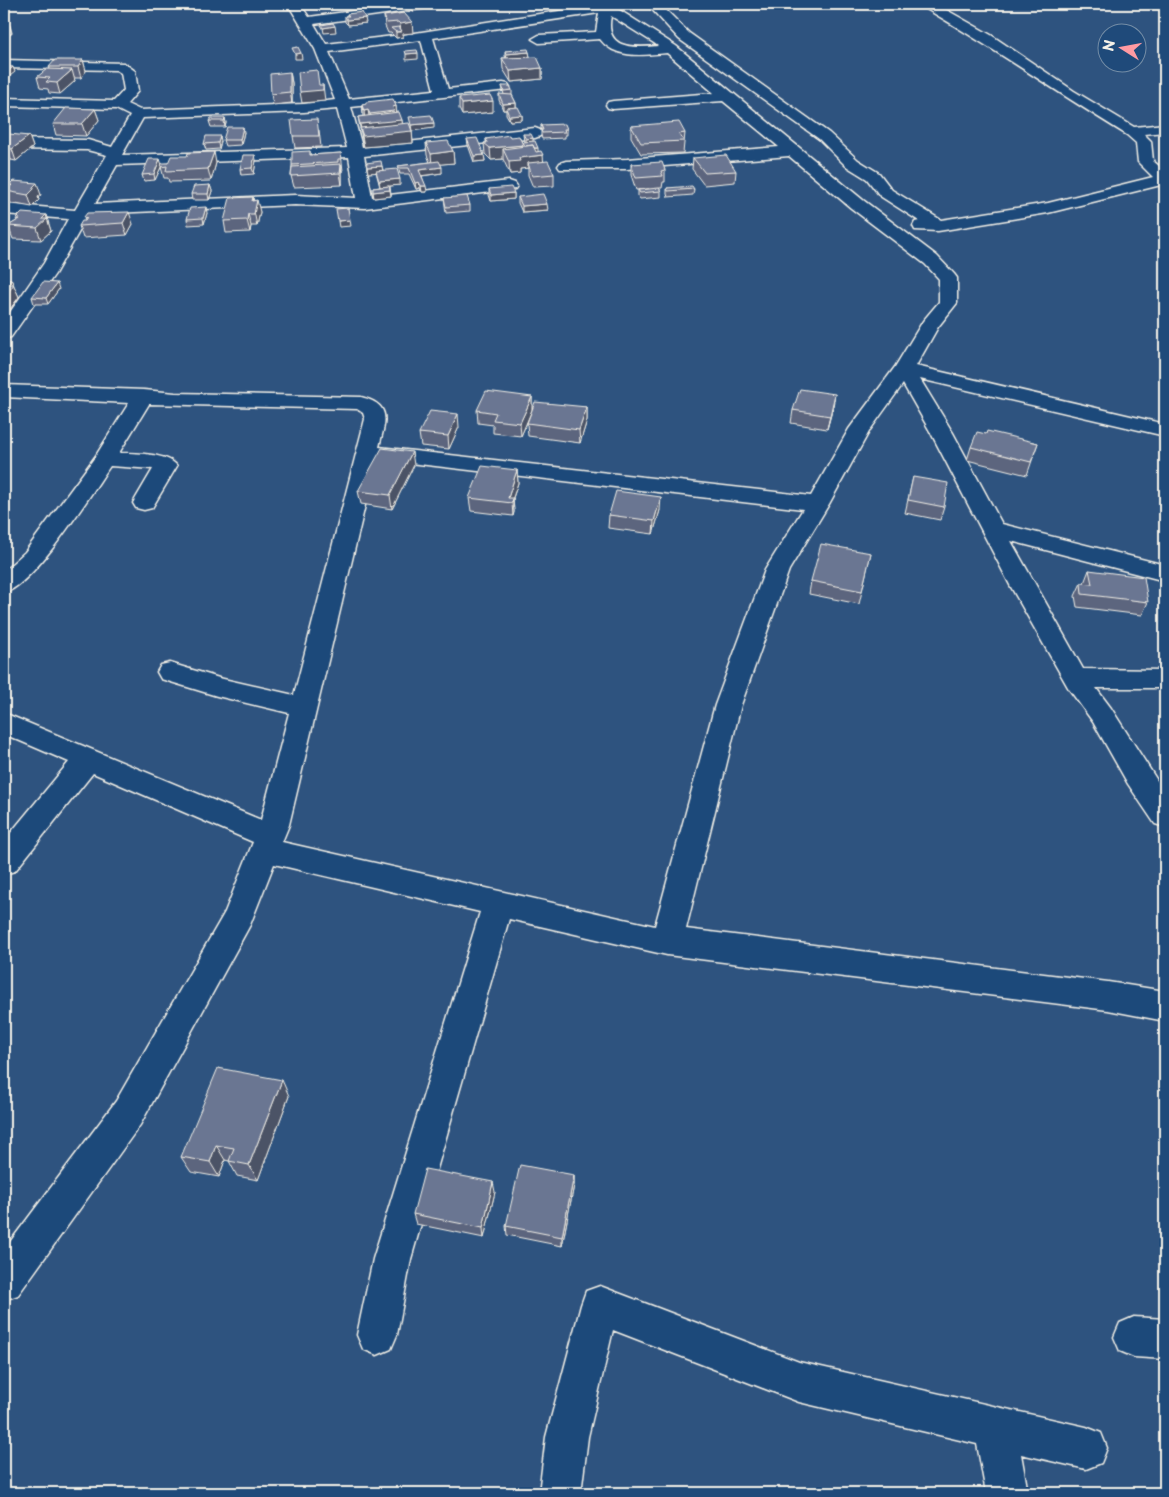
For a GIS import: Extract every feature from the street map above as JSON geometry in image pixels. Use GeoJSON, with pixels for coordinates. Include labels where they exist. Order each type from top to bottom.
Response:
{"type":"FeatureCollection","features":[{"type":"Feature","properties":{"kind":"street"},"geometry":{"type":"LineString","coordinates":[[294,4],[306,21],[321,49],[344,104],[357,152],[365,203]]}},
{"type":"Feature","properties":{"kind":"street"},"geometry":{"type":"LineString","coordinates":[[306,21],[428,4]]}},
{"type":"Feature","properties":{"kind":"street"},"geometry":{"type":"LineString","coordinates":[[653,4],[684,36],[824,136],[852,163],[873,176],[886,193],[938,226]]}},
{"type":"Feature","properties":{"kind":"street"},"geometry":{"type":"LineString","coordinates":[[927,4],[986,38],[1069,94],[1132,132],[1143,141],[1146,148],[1143,155],[1144,161],[1165,178]]}},
{"type":"Feature","properties":{"kind":"street"},"geometry":{"type":"LineString","coordinates":[[321,49],[426,35],[605,6],[671,49],[793,151],[931,260],[948,278],[948,304],[930,325],[904,369],[860,429],[818,504],[777,570],[728,705],[667,941]]}},
{"type":"Feature","properties":{"kind":"street"},"geometry":{"type":"LineString","coordinates":[[605,6],[602,26],[604,35],[623,51],[671,49]]}},
{"type":"Feature","properties":{"kind":"street"},"geometry":{"type":"LineString","coordinates":[[528,8],[539,17]]}},
{"type":"Feature","properties":{"kind":"street"},"geometry":{"type":"LineString","coordinates":[[440,10],[458,30]]}},
{"type":"Feature","properties":{"kind":"street"},"geometry":{"type":"LineString","coordinates":[[426,35],[442,94]]}},
{"type":"Feature","properties":{"kind":"street"},"geometry":{"type":"LineString","coordinates":[[539,39],[604,35]]}},
{"type":"Feature","properties":{"kind":"street"},"geometry":{"type":"LineString","coordinates":[[4,64],[119,66],[128,71],[131,91],[118,104]]}},
{"type":"Feature","properties":{"kind":"street"},"geometry":{"type":"LineString","coordinates":[[4,102],[118,104],[138,114],[304,108],[503,87]]}},
{"type":"Feature","properties":{"kind":"street"},"geometry":{"type":"LineString","coordinates":[[613,105],[727,96]]}},
{"type":"Feature","properties":{"kind":"street"},"geometry":{"type":"LineString","coordinates":[[4,334],[58,254],[80,212],[138,114]]}},
{"type":"Feature","properties":{"kind":"street"},"geometry":{"type":"LineString","coordinates":[[1132,132],[1165,128]]}},
{"type":"Feature","properties":{"kind":"street"},"geometry":{"type":"LineString","coordinates":[[4,144],[88,145],[114,157],[357,152],[535,133]]}},
{"type":"Feature","properties":{"kind":"street"},"geometry":{"type":"LineString","coordinates":[[566,166],[628,164],[793,151]]}},
{"type":"Feature","properties":{"kind":"street"},"geometry":{"type":"LineString","coordinates":[[889,228],[938,226],[1048,208],[1165,178]]}},
{"type":"Feature","properties":{"kind":"street"},"geometry":{"type":"LineString","coordinates":[[4,209],[80,212],[295,200],[365,203],[509,186]]}},
{"type":"Feature","properties":{"kind":"street"},"geometry":{"type":"LineString","coordinates":[[904,369],[1165,430]]}},
{"type":"Feature","properties":{"kind":"street"},"geometry":{"type":"LineString","coordinates":[[904,369],[942,433],[995,530],[1023,587],[1076,678],[1102,715],[1138,776],[1165,816]]}},
{"type":"Feature","properties":{"kind":"street"},"geometry":{"type":"LineString","coordinates":[[4,390],[175,399],[361,403],[373,410],[375,419],[304,707],[267,843],[239,916],[128,1113],[4,1281]]}},
{"type":"Feature","properties":{"kind":"street"},"geometry":{"type":"LineString","coordinates":[[4,585],[33,557],[104,459],[144,396]]}},
{"type":"Feature","properties":{"kind":"street"},"geometry":{"type":"LineString","coordinates":[[367,452],[818,504]]}},
{"type":"Feature","properties":{"kind":"street"},"geometry":{"type":"LineString","coordinates":[[104,459],[133,460],[166,466],[144,503]]}},
{"type":"Feature","properties":{"kind":"street"},"geometry":{"type":"LineString","coordinates":[[995,530],[1165,573]]}},
{"type":"Feature","properties":{"kind":"street"},"geometry":{"type":"LineString","coordinates":[[170,672],[217,687],[304,707]]}},
{"type":"Feature","properties":{"kind":"street"},"geometry":{"type":"LineString","coordinates":[[1076,678],[1165,679]]}},
{"type":"Feature","properties":{"kind":"street"},"geometry":{"type":"LineString","coordinates":[[4,723],[267,843],[498,905],[667,941],[1108,996],[1165,1006]]}},
{"type":"Feature","properties":{"kind":"street"},"geometry":{"type":"LineString","coordinates":[[4,862],[87,760]]}},
{"type":"Feature","properties":{"kind":"street"},"geometry":{"type":"LineString","coordinates":[[377,1335],[392,1259],[498,905]]}},
{"type":"Feature","properties":{"kind":"street"},"geometry":{"type":"LineString","coordinates":[[560,1493],[567,1436],[600,1305],[798,1382],[1086,1448]]}},
{"type":"Feature","properties":{"kind":"street"},"geometry":{"type":"LineString","coordinates":[[995,1427],[1007,1493]]}},
{"type":"Feature","properties":{"kind":"building"},"geometry":{"type":"Polygon","coordinates":[[[362,12],[365,18],[347,20],[345,16],[349,16],[347,14],[362,12]]]}},
{"type":"Feature","properties":{"kind":"building"},"geometry":{"type":"Polygon","coordinates":[[[404,13],[412,22],[400,24],[398,22],[387,23],[384,16],[404,13]]]}},
{"type":"Feature","properties":{"kind":"building"},"geometry":{"type":"Polygon","coordinates":[[[333,23],[335,26],[323,28],[321,25],[333,23]]]}},
{"type":"Feature","properties":{"kind":"building"},"geometry":{"type":"Polygon","coordinates":[[[399,27],[402,31],[396,32],[391,28],[399,27]]]}},
{"type":"Feature","properties":{"kind":"building"},"geometry":{"type":"Polygon","coordinates":[[[298,47],[301,53],[295,54],[292,48],[298,47]]]}},
{"type":"Feature","properties":{"kind":"building"},"geometry":{"type":"Polygon","coordinates":[[[528,49],[529,52],[506,54],[505,51],[528,49]]]}},
{"type":"Feature","properties":{"kind":"building"},"geometry":{"type":"Polygon","coordinates":[[[417,50],[418,53],[406,54],[405,51],[417,50]]]}},
{"type":"Feature","properties":{"kind":"building"},"geometry":{"type":"Polygon","coordinates":[[[537,57],[542,68],[510,71],[502,58],[537,57]]]}},
{"type":"Feature","properties":{"kind":"building"},"geometry":{"type":"Polygon","coordinates":[[[55,60],[83,60],[78,67],[49,67],[55,60]]]}},
{"type":"Feature","properties":{"kind":"building"},"geometry":{"type":"Polygon","coordinates":[[[4,66],[13,67],[4,74],[4,66]]]}},
{"type":"Feature","properties":{"kind":"building"},"geometry":{"type":"Polygon","coordinates":[[[47,69],[72,70],[57,83],[46,82],[50,78],[37,77],[47,69]]]}},
{"type":"Feature","properties":{"kind":"building"},"geometry":{"type":"Polygon","coordinates":[[[317,70],[319,85],[323,85],[323,90],[300,92],[298,72],[317,70]]]}},
{"type":"Feature","properties":{"kind":"building"},"geometry":{"type":"Polygon","coordinates":[[[290,72],[290,92],[271,94],[270,74],[290,72]]]}},
{"type":"Feature","properties":{"kind":"building"},"geometry":{"type":"Polygon","coordinates":[[[502,86],[510,86],[512,90],[504,91],[502,86]]]}},
{"type":"Feature","properties":{"kind":"building"},"geometry":{"type":"Polygon","coordinates":[[[499,94],[512,95],[516,103],[503,104],[499,94]]]}},
{"type":"Feature","properties":{"kind":"building"},"geometry":{"type":"Polygon","coordinates":[[[490,95],[493,101],[462,104],[459,98],[490,95]]]}},
{"type":"Feature","properties":{"kind":"building"},"geometry":{"type":"Polygon","coordinates":[[[393,99],[396,106],[393,107],[394,111],[370,114],[368,110],[364,111],[362,105],[366,104],[366,102],[393,99]]]}},
{"type":"Feature","properties":{"kind":"building"},"geometry":{"type":"Polygon","coordinates":[[[518,107],[522,115],[509,116],[506,108],[518,107]]]}},
{"type":"Feature","properties":{"kind":"building"},"geometry":{"type":"Polygon","coordinates":[[[66,108],[95,109],[82,124],[53,124],[66,108]]]}},
{"type":"Feature","properties":{"kind":"building"},"geometry":{"type":"Polygon","coordinates":[[[399,112],[402,120],[360,124],[358,117],[399,112]]]}},
{"type":"Feature","properties":{"kind":"building"},"geometry":{"type":"Polygon","coordinates":[[[431,115],[434,123],[411,125],[409,117],[431,115]]]}},
{"type":"Feature","properties":{"kind":"building"},"geometry":{"type":"Polygon","coordinates":[[[211,118],[225,118],[224,121],[209,121],[211,118]]]}},
{"type":"Feature","properties":{"kind":"building"},"geometry":{"type":"Polygon","coordinates":[[[317,119],[319,136],[293,136],[291,120],[317,119]]]}},
{"type":"Feature","properties":{"kind":"building"},"geometry":{"type":"Polygon","coordinates":[[[679,122],[685,133],[679,134],[684,141],[641,143],[631,126],[679,122]]]}},
{"type":"Feature","properties":{"kind":"building"},"geometry":{"type":"Polygon","coordinates":[[[409,123],[412,131],[363,136],[360,128],[409,123]]]}},
{"type":"Feature","properties":{"kind":"building"},"geometry":{"type":"Polygon","coordinates":[[[565,124],[567,129],[564,129],[565,132],[542,133],[541,130],[543,130],[541,125],[565,124]]]}},
{"type":"Feature","properties":{"kind":"building"},"geometry":{"type":"Polygon","coordinates":[[[227,127],[243,127],[240,140],[223,140],[227,127]]]}},
{"type":"Feature","properties":{"kind":"building"},"geometry":{"type":"Polygon","coordinates":[[[9,134],[29,136],[12,149],[6,148],[4,151],[4,138],[9,134]]]}},
{"type":"Feature","properties":{"kind":"building"},"geometry":{"type":"Polygon","coordinates":[[[523,134],[531,134],[533,138],[526,139],[523,134]]]}},
{"type":"Feature","properties":{"kind":"building"},"geometry":{"type":"Polygon","coordinates":[[[509,135],[510,137],[519,136],[523,145],[490,148],[484,143],[487,143],[486,139],[509,135]]]}},
{"type":"Feature","properties":{"kind":"building"},"geometry":{"type":"Polygon","coordinates":[[[206,136],[220,136],[218,143],[204,144],[206,136]]]}},
{"type":"Feature","properties":{"kind":"building"},"geometry":{"type":"Polygon","coordinates":[[[477,138],[484,155],[474,156],[467,139],[477,138]]]}},
{"type":"Feature","properties":{"kind":"building"},"geometry":{"type":"Polygon","coordinates":[[[448,141],[453,151],[431,154],[426,143],[448,141]]]}},
{"type":"Feature","properties":{"kind":"building"},"geometry":{"type":"Polygon","coordinates":[[[535,141],[538,148],[534,148],[533,145],[525,146],[523,142],[535,141]]]}},
{"type":"Feature","properties":{"kind":"building"},"geometry":{"type":"Polygon","coordinates":[[[533,145],[536,152],[541,151],[543,155],[519,158],[520,161],[509,162],[503,149],[533,145]]]}},
{"type":"Feature","properties":{"kind":"building"},"geometry":{"type":"Polygon","coordinates":[[[310,151],[310,155],[341,153],[342,159],[338,159],[338,162],[292,165],[292,152],[310,151]]]}},
{"type":"Feature","properties":{"kind":"building"},"geometry":{"type":"Polygon","coordinates":[[[214,152],[208,169],[166,171],[167,166],[161,167],[162,163],[168,163],[171,156],[214,152]]]}},
{"type":"Feature","properties":{"kind":"building"},"geometry":{"type":"Polygon","coordinates":[[[243,155],[255,155],[252,168],[240,169],[243,155]]]}},
{"type":"Feature","properties":{"kind":"building"},"geometry":{"type":"Polygon","coordinates":[[[726,155],[736,171],[705,173],[693,158],[726,155]]]}},
{"type":"Feature","properties":{"kind":"building"},"geometry":{"type":"Polygon","coordinates":[[[149,159],[160,159],[154,174],[142,175],[149,159]]]}},
{"type":"Feature","properties":{"kind":"building"},"geometry":{"type":"Polygon","coordinates":[[[381,161],[382,166],[367,167],[366,163],[381,161]]]}},
{"type":"Feature","properties":{"kind":"building"},"geometry":{"type":"Polygon","coordinates":[[[439,161],[442,167],[419,170],[426,186],[421,186],[419,182],[415,183],[409,168],[399,168],[398,166],[439,161]]]}},
{"type":"Feature","properties":{"kind":"building"},"geometry":{"type":"Polygon","coordinates":[[[548,161],[554,174],[532,176],[528,163],[548,161]]]}},
{"type":"Feature","properties":{"kind":"building"},"geometry":{"type":"Polygon","coordinates":[[[662,162],[665,170],[661,171],[663,176],[636,178],[631,164],[662,162]]]}},
{"type":"Feature","properties":{"kind":"building"},"geometry":{"type":"Polygon","coordinates":[[[341,164],[340,173],[291,176],[292,167],[341,164]]]}},
{"type":"Feature","properties":{"kind":"building"},"geometry":{"type":"Polygon","coordinates":[[[397,169],[400,179],[379,181],[376,171],[397,169]]]}},
{"type":"Feature","properties":{"kind":"building"},"geometry":{"type":"Polygon","coordinates":[[[13,181],[37,183],[28,195],[6,191],[13,181]]]}},
{"type":"Feature","properties":{"kind":"building"},"geometry":{"type":"Polygon","coordinates":[[[210,185],[208,194],[191,194],[194,186],[210,185]]]}},
{"type":"Feature","properties":{"kind":"building"},"geometry":{"type":"Polygon","coordinates":[[[389,186],[390,190],[373,192],[373,188],[389,186]]]}},
{"type":"Feature","properties":{"kind":"building"},"geometry":{"type":"Polygon","coordinates":[[[692,186],[694,189],[668,191],[667,188],[692,186]]]}},
{"type":"Feature","properties":{"kind":"building"},"geometry":{"type":"Polygon","coordinates":[[[511,187],[514,193],[491,195],[489,189],[511,187]]]}},
{"type":"Feature","properties":{"kind":"building"},"geometry":{"type":"Polygon","coordinates":[[[659,188],[661,191],[640,193],[638,190],[659,188]]]}},
{"type":"Feature","properties":{"kind":"building"},"geometry":{"type":"Polygon","coordinates":[[[543,194],[547,204],[522,206],[518,197],[543,194]]]}},
{"type":"Feature","properties":{"kind":"building"},"geometry":{"type":"Polygon","coordinates":[[[467,196],[470,205],[446,207],[444,198],[467,196]]]}},
{"type":"Feature","properties":{"kind":"building"},"geometry":{"type":"Polygon","coordinates":[[[253,197],[252,201],[257,200],[254,214],[248,214],[247,220],[224,221],[230,198],[253,197]]]}},
{"type":"Feature","properties":{"kind":"building"},"geometry":{"type":"Polygon","coordinates":[[[206,207],[203,218],[187,219],[190,208],[206,207]]]}},
{"type":"Feature","properties":{"kind":"building"},"geometry":{"type":"Polygon","coordinates":[[[348,208],[350,220],[338,221],[336,209],[348,208]]]}},
{"type":"Feature","properties":{"kind":"building"},"geometry":{"type":"Polygon","coordinates":[[[129,212],[123,223],[79,226],[87,218],[84,217],[87,213],[129,212]]]}},
{"type":"Feature","properties":{"kind":"building"},"geometry":{"type":"Polygon","coordinates":[[[22,213],[46,215],[42,219],[47,219],[37,228],[8,226],[20,219],[16,219],[22,213]]]}},
{"type":"Feature","properties":{"kind":"building"},"geometry":{"type":"Polygon","coordinates":[[[4,279],[11,279],[8,284],[14,284],[4,298],[4,279]]]}},
{"type":"Feature","properties":{"kind":"building"},"geometry":{"type":"Polygon","coordinates":[[[43,282],[57,283],[46,298],[32,297],[43,282]]]}},
{"type":"Feature","properties":{"kind":"building"},"geometry":{"type":"Polygon","coordinates":[[[800,389],[835,394],[830,416],[793,410],[800,389]]]}},
{"type":"Feature","properties":{"kind":"building"},"geometry":{"type":"Polygon","coordinates":[[[486,391],[532,397],[520,423],[493,420],[496,413],[477,410],[486,391]]]}},
{"type":"Feature","properties":{"kind":"building"},"geometry":{"type":"Polygon","coordinates":[[[535,402],[587,407],[579,430],[527,423],[535,402]]]}},
{"type":"Feature","properties":{"kind":"building"},"geometry":{"type":"Polygon","coordinates":[[[430,411],[458,414],[448,436],[419,433],[430,411]]]}},
{"type":"Feature","properties":{"kind":"building"},"geometry":{"type":"Polygon","coordinates":[[[987,431],[1038,443],[1031,462],[971,447],[977,432],[986,434],[987,431]]]}},
{"type":"Feature","properties":{"kind":"building"},"geometry":{"type":"Polygon","coordinates":[[[382,448],[412,452],[390,495],[358,491],[382,448]]]}},
{"type":"Feature","properties":{"kind":"building"},"geometry":{"type":"Polygon","coordinates":[[[482,466],[517,470],[508,498],[513,498],[512,503],[469,498],[482,466]]]}},
{"type":"Feature","properties":{"kind":"building"},"geometry":{"type":"Polygon","coordinates":[[[913,477],[948,483],[944,507],[908,500],[913,477]]]}},
{"type":"Feature","properties":{"kind":"building"},"geometry":{"type":"Polygon","coordinates":[[[616,491],[661,497],[654,521],[609,515],[616,491]]]}},
{"type":"Feature","properties":{"kind":"building"},"geometry":{"type":"Polygon","coordinates":[[[821,544],[871,553],[862,591],[811,581],[821,544]]]}},
{"type":"Feature","properties":{"kind":"building"},"geometry":{"type":"Polygon","coordinates":[[[1089,570],[1144,577],[1148,602],[1082,594],[1081,583],[1092,584],[1089,570]]]}},
{"type":"Feature","properties":{"kind":"building"},"geometry":{"type":"Polygon","coordinates":[[[218,1068],[282,1080],[249,1165],[229,1161],[234,1148],[216,1145],[210,1162],[181,1157],[218,1068]]]}},
{"type":"Feature","properties":{"kind":"building"},"geometry":{"type":"Polygon","coordinates":[[[520,1165],[574,1175],[562,1237],[506,1226],[520,1165]]]}},
{"type":"Feature","properties":{"kind":"building"},"geometry":{"type":"Polygon","coordinates":[[[425,1169],[493,1182],[483,1228],[413,1214],[425,1169]]]}}]}
